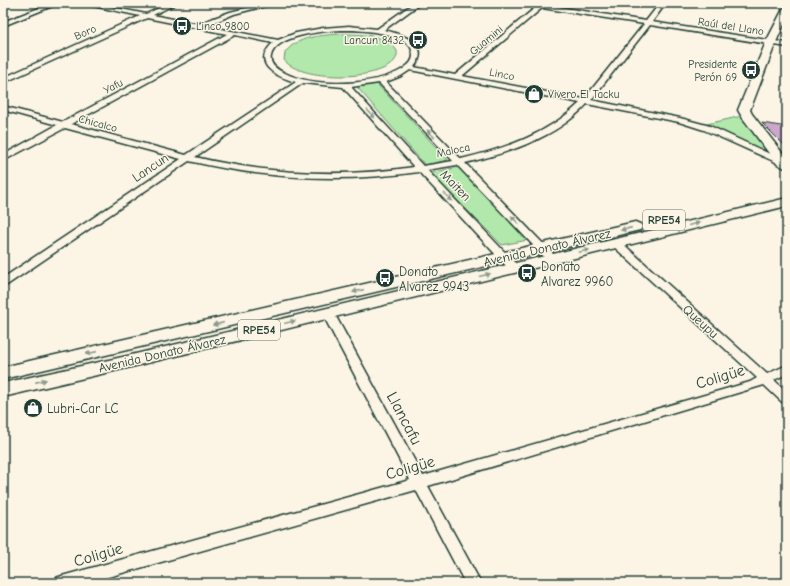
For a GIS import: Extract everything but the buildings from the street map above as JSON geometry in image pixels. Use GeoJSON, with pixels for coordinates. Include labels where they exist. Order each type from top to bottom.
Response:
{"type":"FeatureCollection","features":[{"type":"Feature","properties":{"kind":"main road"},"geometry":{"type":"LineString","coordinates":[[784,163],[746,115],[744,110],[771,42],[787,8]]}},
{"type":"Feature","properties":{"kind":"main road","name":"Avenida Donato Álvarez"},"geometry":{"type":"LineString","coordinates":[[3,373],[547,254],[787,191]]}},
{"type":"Feature","properties":{"kind":"main road","name":"Avenida Donato Álvarez"},"geometry":{"type":"LineString","coordinates":[[547,254],[616,243],[787,202]]}},
{"type":"Feature","properties":{"kind":"main road","name":"Avenida Donato Álvarez"},"geometry":{"type":"LineString","coordinates":[[3,390],[328,313],[510,262]]}},
{"type":"Feature","properties":{"kind":"street"},"geometry":{"type":"LineString","coordinates":[[3,24],[57,3]]}},
{"type":"Feature","properties":{"kind":"street"},"geometry":{"type":"LineString","coordinates":[[82,3],[278,42]]}},
{"type":"Feature","properties":{"kind":"street","name":"Boro"},"geometry":{"type":"LineString","coordinates":[[3,81],[175,3]]}},
{"type":"Feature","properties":{"kind":"street"},"geometry":{"type":"LineString","coordinates":[[199,26],[232,13],[274,3]]}},
{"type":"Feature","properties":{"kind":"street"},"geometry":{"type":"LineString","coordinates":[[378,31],[418,3]]}},
{"type":"Feature","properties":{"kind":"street","name":"Raúl del Llano"},"geometry":{"type":"LineString","coordinates":[[524,3],[543,4],[787,45]]}},
{"type":"Feature","properties":{"kind":"street","name":"Maloca"},"geometry":{"type":"LineString","coordinates":[[186,159],[258,172],[315,176],[380,174],[421,169],[498,152],[526,141],[578,109],[649,23],[663,3]]}},
{"type":"Feature","properties":{"kind":"street","name":"Guamini"},"geometry":{"type":"LineString","coordinates":[[458,76],[543,4]]}},
{"type":"Feature","properties":{"kind":"street"},"geometry":{"type":"LineString","coordinates":[[354,28],[378,31],[402,38],[416,49],[417,55],[415,62],[410,68],[401,73],[380,80],[345,85],[302,81],[286,77],[275,71],[268,64],[267,56],[270,49],[278,42],[305,32],[323,29],[354,28]]}},
{"type":"Feature","properties":{"kind":"street","name":"Yafu"},"geometry":{"type":"LineString","coordinates":[[3,158],[234,33]]}},
{"type":"Feature","properties":{"kind":"street","name":"Linco"},"geometry":{"type":"LineString","coordinates":[[410,68],[458,76],[687,122],[707,128],[784,163]]}},
{"type":"Feature","properties":{"kind":"street","name":"Maiten"},"geometry":{"type":"LineString","coordinates":[[380,80],[547,254]]}},
{"type":"Feature","properties":{"kind":"street","name":"Lancun"},"geometry":{"type":"LineString","coordinates":[[6,280],[302,81]]}},
{"type":"Feature","properties":{"kind":"street","name":"Maiten"},"geometry":{"type":"LineString","coordinates":[[345,85],[421,169],[510,262]]}},
{"type":"Feature","properties":{"kind":"street","name":"Chicalco"},"geometry":{"type":"LineString","coordinates":[[3,108],[186,159]]}},
{"type":"Feature","properties":{"kind":"street","name":"Queupu"},"geometry":{"type":"LineString","coordinates":[[616,243],[787,399]]}},
{"type":"Feature","properties":{"kind":"street","name":"Llancafu"},"geometry":{"type":"LineString","coordinates":[[328,313],[473,583]]}},
{"type":"Feature","properties":{"kind":"street","name":"Coligüe"},"geometry":{"type":"LineString","coordinates":[[62,583],[420,483],[746,387],[787,369]]}},
{"type":"Feature","properties":{"kind":"green space"},"geometry":{"type":"Polygon","coordinates":[[[342,34],[372,36],[387,41],[397,51],[394,61],[384,68],[368,73],[349,76],[329,76],[310,73],[294,68],[284,60],[285,53],[296,43],[319,36],[342,34]]]}},
{"type":"Feature","properties":{"kind":"green space"},"geometry":{"type":"Polygon","coordinates":[[[377,84],[448,160],[425,165],[357,87],[377,84]]]}},
{"type":"Feature","properties":{"kind":"green space"},"geometry":{"type":"Polygon","coordinates":[[[746,115],[771,154],[707,124],[746,115]]]}},
{"type":"Feature","properties":{"kind":"green space"},"geometry":{"type":"Polygon","coordinates":[[[459,167],[528,240],[502,245],[430,173],[459,167]]]}},
{"type":"Feature","properties":{"kind":"place","name":"Linco 9800"},"geometry":{"type":"Point","coordinates":[182,26]}},
{"type":"Feature","properties":{"kind":"place","name":"Lancun 8432"},"geometry":{"type":"Point","coordinates":[418,40]}},
{"type":"Feature","properties":{"kind":"place","name":"Presidente Perón 69"},"geometry":{"type":"Point","coordinates":[751,70]}},
{"type":"Feature","properties":{"kind":"place","name":"Vivero El Tacku"},"geometry":{"type":"Point","coordinates":[534,94]}},
{"type":"Feature","properties":{"kind":"place","name":"Donato Alvarez 9960"},"geometry":{"type":"Point","coordinates":[527,273]}},
{"type":"Feature","properties":{"kind":"place","name":"Donato Alvarez 9943"},"geometry":{"type":"Point","coordinates":[385,278]}},
{"type":"Feature","properties":{"kind":"place","name":"Lubri-Car LC"},"geometry":{"type":"Point","coordinates":[33,408]}}]}
